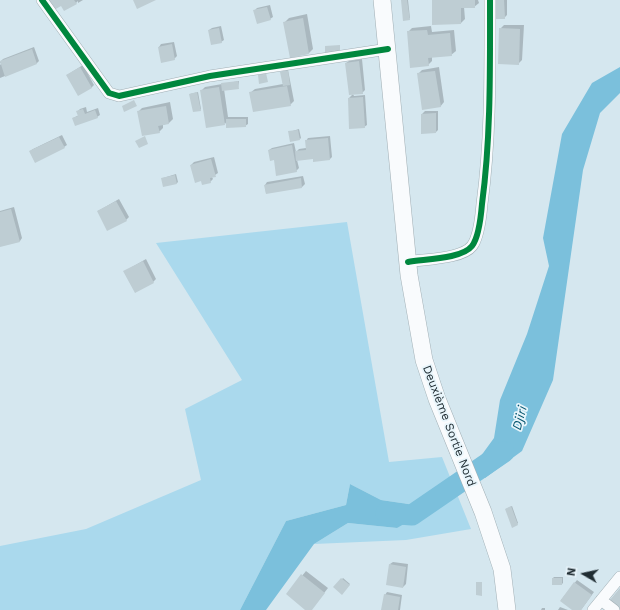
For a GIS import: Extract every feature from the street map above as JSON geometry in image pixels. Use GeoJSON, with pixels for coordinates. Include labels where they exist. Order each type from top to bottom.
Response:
{"type":"FeatureCollection","features":[{"type":"Feature","properties":{"kind":"main road","name":"Deuxième Sortie Nord"},"geometry":{"type":"LineString","coordinates":[[382,0],[408,262],[418,331],[424,360],[432,386],[483,512],[502,569],[507,610]]}},
{"type":"Feature","properties":{"kind":"street"},"geometry":{"type":"LineString","coordinates":[[42,0],[109,93],[119,96],[210,76],[388,49]]}},
{"type":"Feature","properties":{"kind":"street"},"geometry":{"type":"LineString","coordinates":[[408,262],[456,256],[472,246],[479,228],[485,180],[490,73],[490,0]]}},
{"type":"Feature","properties":{"kind":"street"},"geometry":{"type":"LineString","coordinates":[[593,610],[620,577]]}},
{"type":"Feature","properties":{"kind":"street"},"geometry":{"type":"LineString","coordinates":[[601,600],[614,610]]}},
{"type":"Feature","properties":{"kind":"shaded area"},"geometry":{"type":"Polygon","coordinates":[[[347,222],[389,462],[442,457],[471,529],[406,540],[314,544],[348,523],[397,528],[408,504],[381,500],[350,484],[346,505],[286,521],[240,610],[0,610],[0,546],[86,529],[201,480],[185,409],[242,380],[156,243],[347,222]]]}},
{"type":"Feature","properties":{"kind":"water"},"geometry":{"type":"Polygon","coordinates":[[[620,67],[620,93],[600,113],[583,170],[553,380],[522,451],[485,478],[478,460],[494,438],[500,400],[527,334],[549,266],[543,238],[562,134],[592,83],[620,67]]]}},
{"type":"Feature","properties":{"kind":"water"},"geometry":{"type":"Polygon","coordinates":[[[350,484],[381,500],[408,504],[416,517],[397,528],[348,523],[314,544],[266,610],[240,610],[286,521],[346,505],[350,484]]]}},
{"type":"Feature","properties":{"kind":"building"},"geometry":{"type":"Polygon","coordinates":[[[48,0],[74,0],[77,4],[64,11],[61,6],[54,10],[48,0]]]}},
{"type":"Feature","properties":{"kind":"building"},"geometry":{"type":"Polygon","coordinates":[[[133,0],[156,0],[137,9],[133,0]]]}},
{"type":"Feature","properties":{"kind":"building"},"geometry":{"type":"Polygon","coordinates":[[[401,0],[407,0],[410,20],[403,21],[401,0]]]}},
{"type":"Feature","properties":{"kind":"building"},"geometry":{"type":"Polygon","coordinates":[[[432,0],[475,0],[475,8],[461,8],[461,24],[432,25],[432,0]]]}},
{"type":"Feature","properties":{"kind":"building"},"geometry":{"type":"Polygon","coordinates":[[[493,0],[504,0],[505,19],[493,19],[493,0]]]}},
{"type":"Feature","properties":{"kind":"building"},"geometry":{"type":"Polygon","coordinates":[[[267,7],[271,20],[257,24],[253,10],[267,7]]]}},
{"type":"Feature","properties":{"kind":"building"},"geometry":{"type":"Polygon","coordinates":[[[303,18],[309,54],[290,58],[283,22],[303,18]]]}},
{"type":"Feature","properties":{"kind":"building"},"geometry":{"type":"Polygon","coordinates":[[[219,28],[222,43],[211,45],[208,30],[219,28]]]}},
{"type":"Feature","properties":{"kind":"building"},"geometry":{"type":"Polygon","coordinates":[[[499,28],[520,29],[519,65],[498,64],[499,28]]]}},
{"type":"Feature","properties":{"kind":"building"},"geometry":{"type":"Polygon","coordinates":[[[427,30],[428,35],[450,33],[452,56],[428,58],[429,66],[410,68],[407,31],[427,30]]]}},
{"type":"Feature","properties":{"kind":"building"},"geometry":{"type":"Polygon","coordinates":[[[172,44],[175,60],[161,63],[158,47],[172,44]]]}},
{"type":"Feature","properties":{"kind":"building"},"geometry":{"type":"Polygon","coordinates":[[[340,45],[340,53],[325,54],[325,46],[340,45]]]}},
{"type":"Feature","properties":{"kind":"building"},"geometry":{"type":"Polygon","coordinates":[[[32,49],[37,64],[5,77],[0,61],[32,49]]]}},
{"type":"Feature","properties":{"kind":"building"},"geometry":{"type":"Polygon","coordinates":[[[359,61],[363,94],[349,95],[345,63],[359,61]]]}},
{"type":"Feature","properties":{"kind":"building"},"geometry":{"type":"Polygon","coordinates":[[[80,67],[92,88],[78,96],[66,75],[80,67]]]}},
{"type":"Feature","properties":{"kind":"building"},"geometry":{"type":"Polygon","coordinates":[[[288,70],[290,85],[283,86],[280,72],[288,70]]]}},
{"type":"Feature","properties":{"kind":"building"},"geometry":{"type":"Polygon","coordinates":[[[435,71],[441,107],[422,110],[417,73],[435,71]]]}},
{"type":"Feature","properties":{"kind":"building"},"geometry":{"type":"Polygon","coordinates":[[[266,73],[268,82],[259,84],[258,75],[266,73]]]}},
{"type":"Feature","properties":{"kind":"building"},"geometry":{"type":"Polygon","coordinates":[[[238,81],[239,89],[222,91],[221,83],[238,81]]]}},
{"type":"Feature","properties":{"kind":"building"},"geometry":{"type":"Polygon","coordinates":[[[287,86],[291,106],[253,112],[249,92],[287,86]]]}},
{"type":"Feature","properties":{"kind":"building"},"geometry":{"type":"Polygon","coordinates":[[[219,87],[225,125],[206,128],[200,90],[219,87]]]}},
{"type":"Feature","properties":{"kind":"building"},"geometry":{"type":"Polygon","coordinates":[[[197,92],[201,111],[193,112],[189,94],[197,92]]]}},
{"type":"Feature","properties":{"kind":"building"},"geometry":{"type":"Polygon","coordinates":[[[363,97],[365,128],[349,129],[348,98],[363,97]]]}},
{"type":"Feature","properties":{"kind":"building"},"geometry":{"type":"Polygon","coordinates":[[[134,100],[137,106],[124,112],[122,106],[134,100]]]}},
{"type":"Feature","properties":{"kind":"building"},"geometry":{"type":"Polygon","coordinates":[[[166,106],[169,124],[158,126],[160,133],[142,136],[137,111],[166,106]]]}},
{"type":"Feature","properties":{"kind":"building"},"geometry":{"type":"Polygon","coordinates":[[[83,109],[85,114],[95,110],[98,118],[75,126],[72,118],[78,116],[76,111],[83,109]]]}},
{"type":"Feature","properties":{"kind":"building"},"geometry":{"type":"Polygon","coordinates":[[[436,113],[436,133],[421,134],[421,114],[436,113]]]}},
{"type":"Feature","properties":{"kind":"building"},"geometry":{"type":"Polygon","coordinates":[[[226,119],[246,119],[246,127],[226,128],[226,119]]]}},
{"type":"Feature","properties":{"kind":"building"},"geometry":{"type":"Polygon","coordinates":[[[298,130],[300,140],[290,142],[288,131],[298,130]]]}},
{"type":"Feature","properties":{"kind":"building"},"geometry":{"type":"Polygon","coordinates":[[[145,136],[148,144],[139,148],[135,141],[145,136]]]}},
{"type":"Feature","properties":{"kind":"building"},"geometry":{"type":"Polygon","coordinates":[[[59,137],[65,148],[35,163],[29,151],[59,137]]]}},
{"type":"Feature","properties":{"kind":"building"},"geometry":{"type":"Polygon","coordinates":[[[328,138],[330,160],[313,162],[313,159],[296,161],[295,151],[306,150],[305,140],[328,138]]]}},
{"type":"Feature","properties":{"kind":"building"},"geometry":{"type":"Polygon","coordinates":[[[292,145],[297,172],[276,176],[274,160],[270,161],[268,150],[292,145]]]}},
{"type":"Feature","properties":{"kind":"building"},"geometry":{"type":"Polygon","coordinates":[[[211,159],[216,177],[210,178],[211,183],[202,185],[201,181],[195,183],[190,165],[211,159]]]}},
{"type":"Feature","properties":{"kind":"building"},"geometry":{"type":"Polygon","coordinates":[[[175,175],[177,184],[163,187],[161,178],[175,175]]]}},
{"type":"Feature","properties":{"kind":"building"},"geometry":{"type":"Polygon","coordinates":[[[301,178],[302,188],[266,194],[264,185],[301,178]]]}},
{"type":"Feature","properties":{"kind":"building"},"geometry":{"type":"Polygon","coordinates":[[[116,201],[127,221],[107,231],[97,211],[116,201]]]}},
{"type":"Feature","properties":{"kind":"building"},"geometry":{"type":"Polygon","coordinates":[[[11,209],[20,242],[0,247],[0,212],[11,209]]]}},
{"type":"Feature","properties":{"kind":"building"},"geometry":{"type":"Polygon","coordinates":[[[143,261],[154,283],[135,293],[123,271],[143,261]]]}},
{"type":"Feature","properties":{"kind":"building"},"geometry":{"type":"Polygon","coordinates":[[[511,506],[518,525],[512,528],[505,509],[511,506]]]}},
{"type":"Feature","properties":{"kind":"building"},"geometry":{"type":"Polygon","coordinates":[[[389,564],[406,567],[403,588],[386,585],[389,564]]]}},
{"type":"Feature","properties":{"kind":"building"},"geometry":{"type":"Polygon","coordinates":[[[301,574],[325,593],[312,610],[305,610],[286,594],[301,574]]]}},
{"type":"Feature","properties":{"kind":"building"},"geometry":{"type":"Polygon","coordinates":[[[341,578],[350,585],[342,595],[333,587],[341,578]]]}},
{"type":"Feature","properties":{"kind":"building"},"geometry":{"type":"Polygon","coordinates":[[[552,578],[562,578],[562,585],[552,585],[552,578]]]}},
{"type":"Feature","properties":{"kind":"building"},"geometry":{"type":"Polygon","coordinates":[[[476,582],[482,582],[482,596],[476,595],[476,582]]]}},
{"type":"Feature","properties":{"kind":"building"},"geometry":{"type":"Polygon","coordinates":[[[574,582],[592,595],[581,610],[572,610],[560,601],[574,582]]]}},
{"type":"Feature","properties":{"kind":"building"},"geometry":{"type":"Polygon","coordinates":[[[620,588],[620,610],[609,601],[620,588]]]}},
{"type":"Feature","properties":{"kind":"building"},"geometry":{"type":"Polygon","coordinates":[[[384,594],[400,597],[398,610],[381,610],[384,594]]]}},
{"type":"Feature","properties":{"kind":"waterway","name":"Djiri"},"geometry":{"type":"LineString","coordinates":[[386,513],[412,515],[504,452]]}},
{"type":"Feature","properties":{"kind":"cycle path"},"geometry":{"type":"LineString","coordinates":[[42,0],[109,93],[119,96],[210,76],[388,49]]}},
{"type":"Feature","properties":{"kind":"cycle path"},"geometry":{"type":"LineString","coordinates":[[408,262],[442,258],[460,254],[472,246],[476,237],[481,214],[487,153],[490,0]]}}]}
